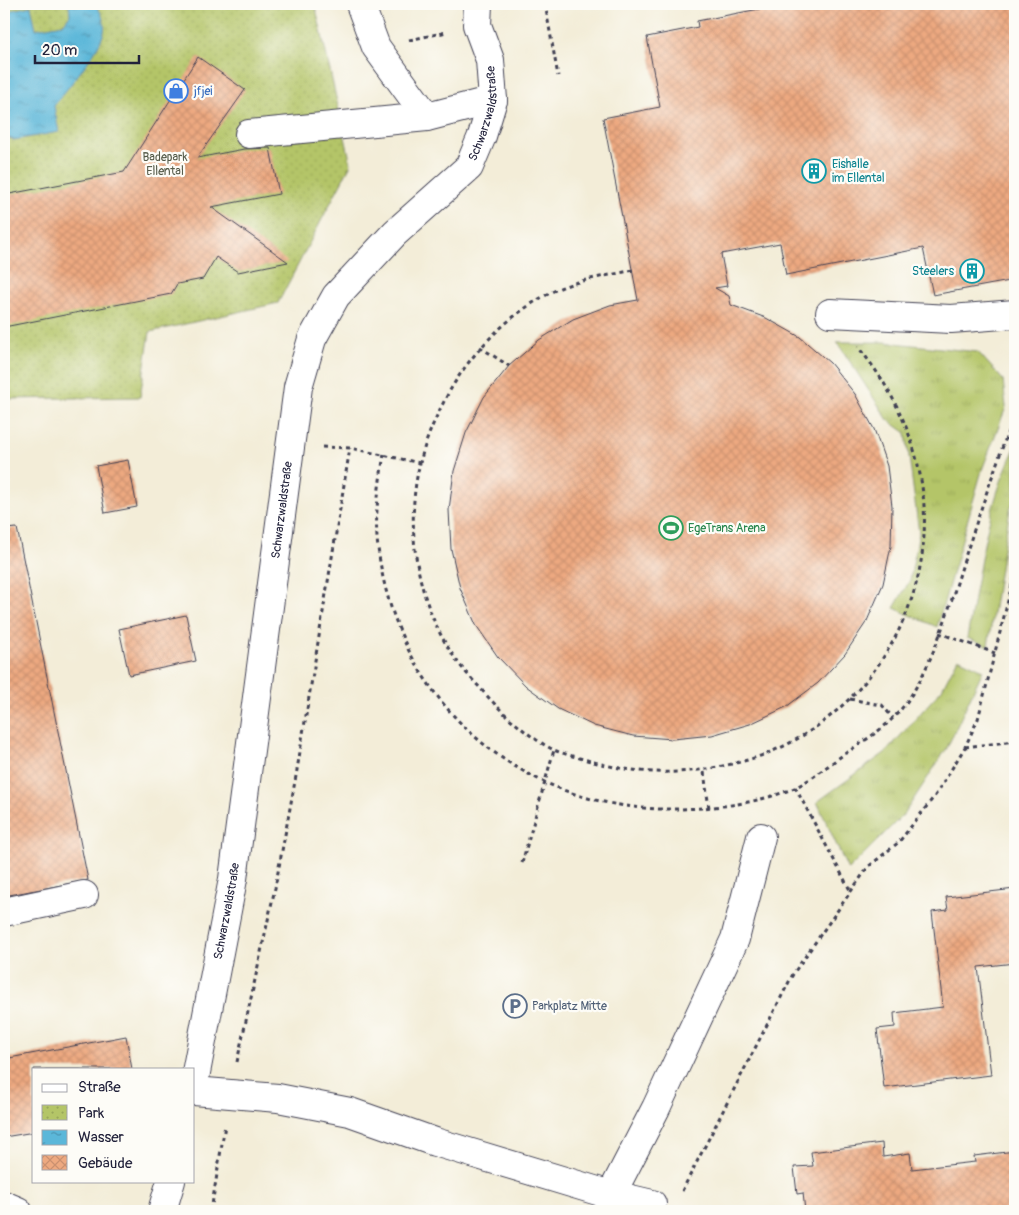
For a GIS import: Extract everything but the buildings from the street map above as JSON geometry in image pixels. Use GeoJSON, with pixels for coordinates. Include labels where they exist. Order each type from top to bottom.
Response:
{"type":"FeatureCollection","features":[{"type":"Feature","properties":{"kind":"street"},"geometry":{"type":"LineString","coordinates":[[360,4],[376,47],[427,117]]}},
{"type":"Feature","properties":{"kind":"street","name":"Schwarzwaldstraße"},"geometry":{"type":"LineString","coordinates":[[195,1077],[233,878],[298,387],[312,339],[336,296],[395,233],[430,204],[469,167],[482,136],[493,100],[490,60],[478,14]]}},
{"type":"Feature","properties":{"kind":"street"},"geometry":{"type":"LineString","coordinates":[[249,134],[427,117],[493,100]]}},
{"type":"Feature","properties":{"kind":"street"},"geometry":{"type":"LineString","coordinates":[[830,313],[951,318],[1015,314]]}},
{"type":"Feature","properties":{"kind":"street"},"geometry":{"type":"LineString","coordinates":[[611,1195],[656,1108],[735,939],[761,837]]}},
{"type":"Feature","properties":{"kind":"street"},"geometry":{"type":"LineString","coordinates":[[4,912],[84,895]]}},
{"type":"Feature","properties":{"kind":"street"},"geometry":{"type":"LineString","coordinates":[[195,1092],[278,1098],[350,1112],[435,1142],[611,1195],[652,1204]]}},
{"type":"Feature","properties":{"kind":"street"},"geometry":{"type":"LineString","coordinates":[[162,1211],[171,1182]]}},
{"type":"Feature","properties":{"kind":"street"},"geometry":{"type":"LineString","coordinates":[[4,1205],[18,1211]]}},
{"type":"Feature","properties":{"kind":"path"},"geometry":{"type":"LineString","coordinates":[[545,4],[558,76]]}},
{"type":"Feature","properties":{"kind":"path"},"geometry":{"type":"LineString","coordinates":[[376,47],[478,14]]}},
{"type":"Feature","properties":{"kind":"path"},"geometry":{"type":"LineString","coordinates":[[632,270],[561,288],[513,317],[480,347],[457,377],[433,420],[420,463],[414,495],[415,543],[424,592],[438,627],[454,658],[496,707],[554,750],[611,767],[645,773],[704,772],[762,757],[805,735],[850,699],[881,662],[905,617],[920,570],[925,530],[922,480],[909,429],[892,394],[878,372],[855,344]]}},
{"type":"Feature","properties":{"kind":"path"},"geometry":{"type":"LineString","coordinates":[[480,347],[509,366]]}},
{"type":"Feature","properties":{"kind":"path"},"geometry":{"type":"LineString","coordinates":[[384,454],[378,492],[378,547],[388,602],[404,643],[424,679],[470,734],[512,766],[544,784],[602,803],[642,810],[709,808],[759,801],[795,788],[893,718],[917,687],[939,634],[1015,412]]}},
{"type":"Feature","properties":{"kind":"path"},"geometry":{"type":"LineString","coordinates":[[289,446],[350,448],[420,463]]}},
{"type":"Feature","properties":{"kind":"path"},"geometry":{"type":"LineString","coordinates":[[211,1211],[230,1094],[258,958],[275,888],[296,776],[350,448]]}},
{"type":"Feature","properties":{"kind":"path"},"geometry":{"type":"LineString","coordinates":[[681,1193],[793,974],[868,867],[899,842],[937,793],[964,747],[978,719],[1015,573]]}},
{"type":"Feature","properties":{"kind":"path"},"geometry":{"type":"LineString","coordinates":[[939,634],[995,653]]}},
{"type":"Feature","properties":{"kind":"path"},"geometry":{"type":"LineString","coordinates":[[850,699],[882,705],[893,718]]}},
{"type":"Feature","properties":{"kind":"path"},"geometry":{"type":"LineString","coordinates":[[964,747],[1015,741]]}},
{"type":"Feature","properties":{"kind":"path"},"geometry":{"type":"LineString","coordinates":[[522,863],[554,750]]}},
{"type":"Feature","properties":{"kind":"path"},"geometry":{"type":"LineString","coordinates":[[704,772],[709,808]]}},
{"type":"Feature","properties":{"kind":"path"},"geometry":{"type":"LineString","coordinates":[[795,788],[851,891]]}},
{"type":"Feature","properties":{"kind":"path"},"geometry":{"type":"LineString","coordinates":[[78,1211],[80,1206]]}},
{"type":"Feature","properties":{"kind":"green space","name":"Badepark Ellental"},"geometry":{"type":"Polygon","coordinates":[[[4,4],[315,4],[351,164],[278,303],[150,332],[140,397],[4,399],[4,4]]]}},
{"type":"Feature","properties":{"kind":"green space"},"geometry":{"type":"Polygon","coordinates":[[[837,342],[885,342],[978,352],[1003,380],[1006,407],[982,470],[937,627],[894,608],[910,580],[919,533],[906,433],[888,420],[837,342]]]}},
{"type":"Feature","properties":{"kind":"green space"},"geometry":{"type":"Polygon","coordinates":[[[1015,448],[1015,498],[1010,510],[988,646],[967,638],[990,517],[1005,470],[1015,448]]]}},
{"type":"Feature","properties":{"kind":"green space"},"geometry":{"type":"Polygon","coordinates":[[[958,658],[983,670],[947,748],[904,814],[848,870],[817,802],[886,752],[942,689],[958,658]]]}},
{"type":"Feature","properties":{"kind":"water"},"geometry":{"type":"Polygon","coordinates":[[[69,4],[94,4],[102,16],[104,32],[96,49],[82,70],[54,106],[59,132],[14,140],[4,136],[4,12],[31,6],[36,29],[63,24],[70,15],[69,4]]]}},
{"type":"Feature","properties":{"kind":"place","name":"jfjei"},"geometry":{"type":"Point","coordinates":[176,91]}},
{"type":"Feature","properties":{"kind":"place","name":"Eishalle im Ellental"},"geometry":{"type":"Point","coordinates":[814,171]}},
{"type":"Feature","properties":{"kind":"place","name":"Steelers"},"geometry":{"type":"Point","coordinates":[972,271]}},
{"type":"Feature","properties":{"kind":"place","name":"EgeTrans Arena"},"geometry":{"type":"Point","coordinates":[671,528]}},
{"type":"Feature","properties":{"kind":"place","name":"Parkplatz Mitte"},"geometry":{"type":"Point","coordinates":[515,1006]}}]}
